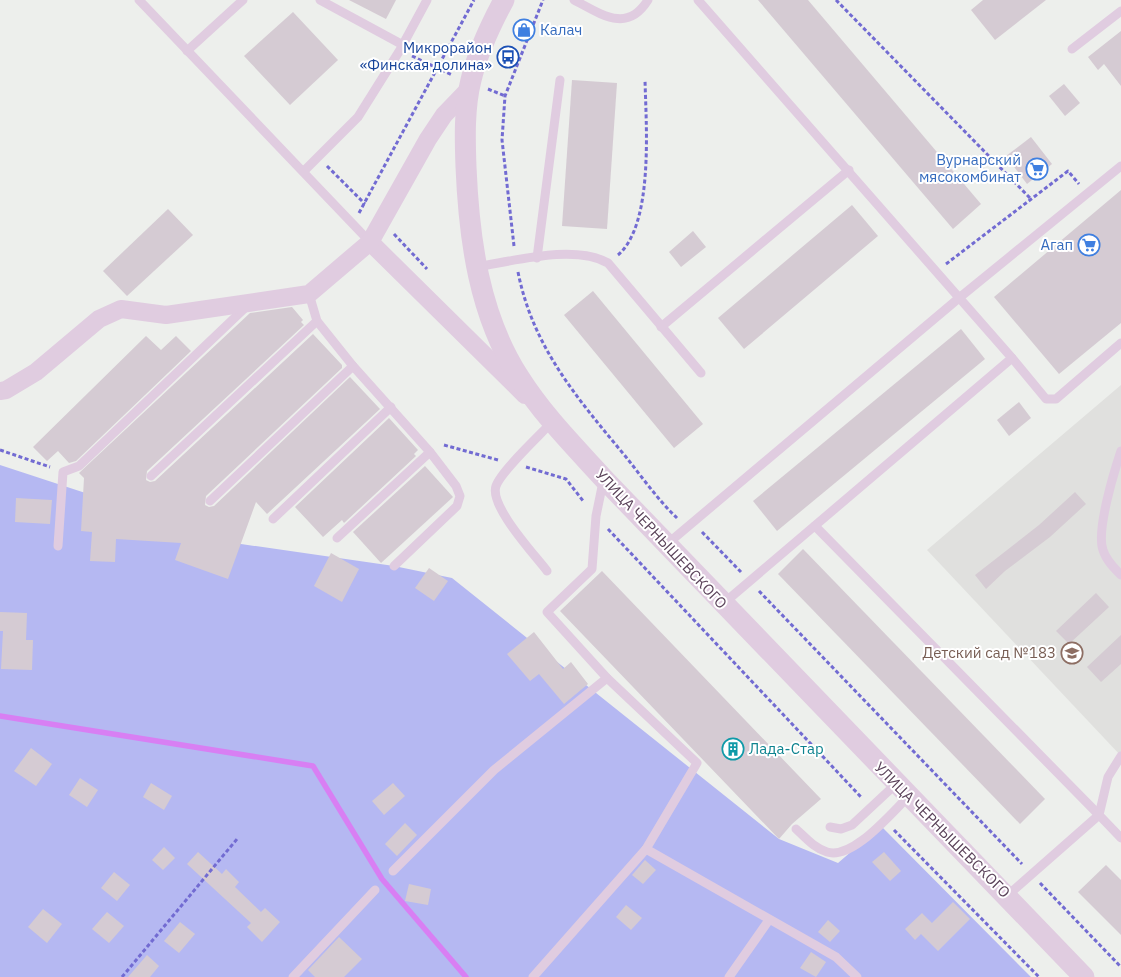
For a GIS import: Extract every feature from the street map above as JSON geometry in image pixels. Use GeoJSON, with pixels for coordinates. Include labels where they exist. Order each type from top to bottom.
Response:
{"type":"FeatureCollection","features":[{"type":"Feature","properties":{"kind":"street","name":"УЛИЦА ЧЕРНЫШЕВСКОГО"},"geometry":{"type":"LineString","coordinates":[[504,0],[478,52],[479,89],[465,138],[468,202],[476,267],[487,307],[501,345],[518,377],[548,418],[666,545],[1084,977]]}},
{"type":"Feature","properties":{"kind":"street"},"geometry":{"type":"LineString","coordinates":[[0,391],[6,390],[36,372],[99,319],[120,309],[166,315],[309,294],[370,242],[438,123],[479,89]]}},
{"type":"Feature","properties":{"kind":"street"},"geometry":{"type":"LineString","coordinates":[[370,242],[548,418]]}},
{"type":"Feature","properties":{"kind":"lane"},"geometry":{"type":"LineString","coordinates":[[139,0],[370,242]]}},
{"type":"Feature","properties":{"kind":"lane"},"geometry":{"type":"LineString","coordinates":[[187,51],[243,0]]}},
{"type":"Feature","properties":{"kind":"lane"},"geometry":{"type":"LineString","coordinates":[[320,0],[402,48]]}},
{"type":"Feature","properties":{"kind":"lane"},"geometry":{"type":"LineString","coordinates":[[304,171],[358,118],[402,48],[428,0]]}},
{"type":"Feature","properties":{"kind":"lane"},"geometry":{"type":"LineString","coordinates":[[574,0],[608,18],[624,20],[637,15],[648,0]]}},
{"type":"Feature","properties":{"kind":"lane"},"geometry":{"type":"LineString","coordinates":[[698,0],[849,170],[1046,399],[1056,399],[1121,344]]}},
{"type":"Feature","properties":{"kind":"lane"},"geometry":{"type":"LineString","coordinates":[[1072,49],[1121,11]]}},
{"type":"Feature","properties":{"kind":"lane"},"geometry":{"type":"LineString","coordinates":[[537,258],[560,80]]}},
{"type":"Feature","properties":{"kind":"lane"},"geometry":{"type":"LineString","coordinates":[[661,327],[849,170]]}},
{"type":"Feature","properties":{"kind":"lane"},"geometry":{"type":"LineString","coordinates":[[666,545],[959,298],[1088,193],[1119,171]]}},
{"type":"Feature","properties":{"kind":"lane"},"geometry":{"type":"LineString","coordinates":[[476,267],[578,254],[596,256],[608,263],[701,373]]}},
{"type":"Feature","properties":{"kind":"lane"},"geometry":{"type":"LineString","coordinates":[[309,294],[317,321],[353,366],[430,452],[456,486],[460,496],[457,506],[394,566]]}},
{"type":"Feature","properties":{"kind":"lane"},"geometry":{"type":"LineString","coordinates":[[58,546],[63,472],[79,466],[251,302]]}},
{"type":"Feature","properties":{"kind":"lane"},"geometry":{"type":"LineString","coordinates":[[151,476],[317,321]]}},
{"type":"Feature","properties":{"kind":"lane"},"geometry":{"type":"LineString","coordinates":[[722,604],[1012,358]]}},
{"type":"Feature","properties":{"kind":"lane"},"geometry":{"type":"LineString","coordinates":[[210,501],[353,366]]}},
{"type":"Feature","properties":{"kind":"lane"},"geometry":{"type":"LineString","coordinates":[[273,519],[392,408]]}},
{"type":"Feature","properties":{"kind":"lane"},"geometry":{"type":"LineString","coordinates":[[547,571],[501,511],[495,494],[496,486],[548,418]]}},
{"type":"Feature","properties":{"kind":"lane"},"geometry":{"type":"LineString","coordinates":[[337,538],[430,452]]}},
{"type":"Feature","properties":{"kind":"lane"},"geometry":{"type":"LineString","coordinates":[[1121,452],[1100,532],[1102,550],[1109,563],[1121,576]]}},
{"type":"Feature","properties":{"kind":"lane"},"geometry":{"type":"LineString","coordinates":[[533,977],[646,849],[697,764],[607,678],[547,612],[592,569],[596,516],[604,479]]}},
{"type":"Feature","properties":{"kind":"lane"},"geometry":{"type":"LineString","coordinates":[[815,526],[1121,838]]}},
{"type":"Feature","properties":{"kind":"lane"},"geometry":{"type":"LineString","coordinates":[[393,871],[494,770],[607,678]]}},
{"type":"Feature","properties":{"kind":"lane"},"geometry":{"type":"LineString","coordinates":[[1007,896],[1099,816],[1108,777],[1121,756]]}},
{"type":"Feature","properties":{"kind":"lane"},"geometry":{"type":"LineString","coordinates":[[830,827],[841,829],[852,825],[871,807],[903,790]]}},
{"type":"Feature","properties":{"kind":"lane"},"geometry":{"type":"LineString","coordinates":[[796,829],[814,846],[829,852],[841,852],[858,844],[884,820],[903,790]]}},
{"type":"Feature","properties":{"kind":"lane"},"geometry":{"type":"LineString","coordinates":[[646,849],[836,957],[857,977]]}},
{"type":"Feature","properties":{"kind":"lane"},"geometry":{"type":"LineString","coordinates":[[293,977],[375,890]]}},
{"type":"Feature","properties":{"kind":"lane"},"geometry":{"type":"LineString","coordinates":[[729,977],[769,920]]}},
{"type":"Feature","properties":{"kind":"path"},"geometry":{"type":"LineString","coordinates":[[353,224],[474,0]]}},
{"type":"Feature","properties":{"kind":"path"},"geometry":{"type":"LineString","coordinates":[[543,0],[505,96],[502,140],[516,261],[524,301],[546,351],[573,393],[676,517],[705,534],[1121,967]]}},
{"type":"Feature","properties":{"kind":"path"},"geometry":{"type":"LineString","coordinates":[[836,0],[1030,198]]}},
{"type":"Feature","properties":{"kind":"path"},"geometry":{"type":"LineString","coordinates":[[402,48],[436,68],[453,75]]}},
{"type":"Feature","properties":{"kind":"path"},"geometry":{"type":"LineString","coordinates":[[608,263],[624,250],[633,237],[641,212],[646,155],[645,80]]}},
{"type":"Feature","properties":{"kind":"path"},"geometry":{"type":"LineString","coordinates":[[479,89],[505,96]]}},
{"type":"Feature","properties":{"kind":"path"},"geometry":{"type":"LineString","coordinates":[[318,157],[428,270]]}},
{"type":"Feature","properties":{"kind":"path"},"geometry":{"type":"LineString","coordinates":[[935,272],[1068,171],[1088,193]]}},
{"type":"Feature","properties":{"kind":"path"},"geometry":{"type":"LineString","coordinates":[[430,452],[442,445],[566,478],[596,516],[871,807]]}},
{"type":"Feature","properties":{"kind":"path"},"geometry":{"type":"LineString","coordinates":[[0,450],[63,472]]}},
{"type":"Feature","properties":{"kind":"path"},"geometry":{"type":"LineString","coordinates":[[884,820],[1039,977]]}},
{"type":"Feature","properties":{"kind":"path"},"geometry":{"type":"LineString","coordinates":[[122,977],[237,839]]}},
{"type":"Feature","properties":{"kind":"shaded area","name":"Детский сад №183"},"geometry":{"type":"Polygon","coordinates":[[[1121,385],[1121,756],[927,550],[1121,385]]]}},
{"type":"Feature","properties":{"kind":"shaded area"},"geometry":{"type":"Polygon","coordinates":[[[0,465],[241,544],[394,566],[452,578],[779,839],[838,863],[881,826],[1031,977],[0,977],[0,465]]]}},
{"type":"Feature","properties":{"kind":"building"},"geometry":{"type":"Polygon","coordinates":[[[349,0],[396,0],[386,19],[349,0]]]}},
{"type":"Feature","properties":{"kind":"building"},"geometry":{"type":"Polygon","coordinates":[[[758,0],[808,0],[981,204],[953,229],[758,0]]]}},
{"type":"Feature","properties":{"kind":"building"},"geometry":{"type":"Polygon","coordinates":[[[983,0],[1046,0],[995,40],[971,10],[983,0]]]}},
{"type":"Feature","properties":{"kind":"building"},"geometry":{"type":"Polygon","coordinates":[[[293,12],[338,60],[290,105],[244,56],[293,12]]]}},
{"type":"Feature","properties":{"kind":"building"},"geometry":{"type":"Polygon","coordinates":[[[1121,31],[1121,86],[1104,64],[1098,70],[1088,57],[1121,31]]]}},
{"type":"Feature","properties":{"kind":"building"},"geometry":{"type":"Polygon","coordinates":[[[572,80],[617,83],[607,229],[562,226],[572,80]]]}},
{"type":"Feature","properties":{"kind":"building"},"geometry":{"type":"Polygon","coordinates":[[[1064,84],[1080,103],[1065,116],[1049,96],[1064,84]]]}},
{"type":"Feature","properties":{"kind":"building"},"geometry":{"type":"Polygon","coordinates":[[[1031,137],[1052,164],[1027,184],[1006,156],[1031,137]]]}},
{"type":"Feature","properties":{"kind":"building","name":"Агап"},"geometry":{"type":"Polygon","coordinates":[[[1121,190],[1121,323],[1059,374],[994,297],[1121,190]]]}},
{"type":"Feature","properties":{"kind":"building"},"geometry":{"type":"Polygon","coordinates":[[[852,205],[878,236],[744,349],[718,318],[852,205]]]}},
{"type":"Feature","properties":{"kind":"building"},"geometry":{"type":"Polygon","coordinates":[[[168,209],[193,235],[127,296],[103,271],[168,209]]]}},
{"type":"Feature","properties":{"kind":"building"},"geometry":{"type":"Polygon","coordinates":[[[693,231],[706,247],[681,267],[669,252],[693,231]]]}},
{"type":"Feature","properties":{"kind":"building"},"geometry":{"type":"Polygon","coordinates":[[[593,291],[703,424],[674,448],[564,315],[593,291]]]}},
{"type":"Feature","properties":{"kind":"building"},"geometry":{"type":"Polygon","coordinates":[[[292,307],[303,320],[301,322],[304,325],[147,471],[146,480],[150,482],[155,481],[313,334],[342,365],[342,368],[206,496],[205,505],[209,507],[214,506],[350,377],[380,409],[267,514],[256,502],[228,579],[175,560],[181,543],[116,539],[115,562],[90,561],[92,532],[81,531],[84,478],[79,473],[250,313],[292,307]]]}},
{"type":"Feature","properties":{"kind":"building"},"geometry":{"type":"Polygon","coordinates":[[[961,329],[985,359],[777,531],[753,501],[961,329]]]}},
{"type":"Feature","properties":{"kind":"building"},"geometry":{"type":"Polygon","coordinates":[[[146,336],[161,350],[176,336],[191,351],[76,461],[69,463],[58,451],[47,461],[33,447],[146,336]]]}},
{"type":"Feature","properties":{"kind":"building"},"geometry":{"type":"Polygon","coordinates":[[[1019,402],[1031,418],[1009,436],[997,420],[1019,402]]]}},
{"type":"Feature","properties":{"kind":"building"},"geometry":{"type":"Polygon","coordinates":[[[389,418],[418,450],[414,454],[416,456],[344,523],[342,520],[323,537],[295,507],[389,418]]]}},
{"type":"Feature","properties":{"kind":"building"},"geometry":{"type":"Polygon","coordinates":[[[425,466],[453,497],[381,563],[353,532],[425,466]]]}},
{"type":"Feature","properties":{"kind":"building"},"geometry":{"type":"Polygon","coordinates":[[[1075,492],[1086,504],[1050,537],[1005,571],[986,589],[975,575],[1039,525],[1075,492]]]}},
{"type":"Feature","properties":{"kind":"building"},"geometry":{"type":"Polygon","coordinates":[[[16,498],[52,500],[50,524],[15,522],[16,498]]]}},
{"type":"Feature","properties":{"kind":"building"},"geometry":{"type":"Polygon","coordinates":[[[803,549],[1045,799],[1020,824],[778,574],[803,549]]]}},
{"type":"Feature","properties":{"kind":"building"},"geometry":{"type":"Polygon","coordinates":[[[331,553],[359,569],[342,602],[314,586],[331,553]]]}},
{"type":"Feature","properties":{"kind":"building"},"geometry":{"type":"Polygon","coordinates":[[[429,568],[448,581],[434,601],[415,588],[429,568]]]}},
{"type":"Feature","properties":{"kind":"building","name":"Лада-Стар"},"geometry":{"type":"Polygon","coordinates":[[[602,571],[821,799],[792,824],[779,839],[560,611],[602,571]]]}},
{"type":"Feature","properties":{"kind":"building"},"geometry":{"type":"Polygon","coordinates":[[[1096,593],[1109,607],[1069,644],[1056,631],[1096,593]]]}},
{"type":"Feature","properties":{"kind":"building"},"geometry":{"type":"Polygon","coordinates":[[[0,612],[27,613],[26,640],[33,640],[32,670],[1,669],[3,631],[0,631],[0,612]]]}},
{"type":"Feature","properties":{"kind":"building"},"geometry":{"type":"Polygon","coordinates":[[[534,632],[563,669],[571,662],[588,684],[564,704],[539,674],[530,681],[507,654],[534,632]]]}},
{"type":"Feature","properties":{"kind":"building"},"geometry":{"type":"Polygon","coordinates":[[[1121,635],[1121,664],[1101,682],[1087,667],[1121,635]]]}},
{"type":"Feature","properties":{"kind":"building"},"geometry":{"type":"Polygon","coordinates":[[[31,748],[52,764],[36,786],[14,771],[31,748]]]}},
{"type":"Feature","properties":{"kind":"building"},"geometry":{"type":"Polygon","coordinates":[[[80,778],[98,790],[87,807],[69,795],[80,778]]]}},
{"type":"Feature","properties":{"kind":"building"},"geometry":{"type":"Polygon","coordinates":[[[151,783],[172,796],[164,810],[143,797],[151,783]]]}},
{"type":"Feature","properties":{"kind":"building"},"geometry":{"type":"Polygon","coordinates":[[[393,783],[405,796],[384,815],[372,801],[393,783]]]}},
{"type":"Feature","properties":{"kind":"building"},"geometry":{"type":"Polygon","coordinates":[[[405,823],[417,835],[397,856],[385,844],[405,823]]]}},
{"type":"Feature","properties":{"kind":"building"},"geometry":{"type":"Polygon","coordinates":[[[164,847],[175,858],[163,870],[152,860],[164,847]]]}},
{"type":"Feature","properties":{"kind":"building"},"geometry":{"type":"Polygon","coordinates":[[[198,852],[222,874],[226,869],[239,882],[235,887],[261,912],[265,908],[280,922],[262,942],[247,927],[251,923],[187,864],[198,852]]]}},
{"type":"Feature","properties":{"kind":"building"},"geometry":{"type":"Polygon","coordinates":[[[884,852],[901,871],[890,881],[872,862],[884,852]]]}},
{"type":"Feature","properties":{"kind":"building"},"geometry":{"type":"Polygon","coordinates":[[[645,860],[656,870],[643,884],[632,875],[645,860]]]}},
{"type":"Feature","properties":{"kind":"building"},"geometry":{"type":"Polygon","coordinates":[[[1106,865],[1121,880],[1121,935],[1078,892],[1106,865]]]}},
{"type":"Feature","properties":{"kind":"building"},"geometry":{"type":"Polygon","coordinates":[[[114,872],[130,885],[117,901],[101,888],[114,872]]]}},
{"type":"Feature","properties":{"kind":"building"},"geometry":{"type":"Polygon","coordinates":[[[409,884],[431,889],[428,905],[405,901],[409,884]]]}},
{"type":"Feature","properties":{"kind":"building"},"geometry":{"type":"Polygon","coordinates":[[[953,902],[970,919],[938,951],[921,934],[915,940],[905,929],[922,913],[932,923],[953,902]]]}},
{"type":"Feature","properties":{"kind":"building"},"geometry":{"type":"Polygon","coordinates":[[[626,905],[642,918],[631,930],[616,917],[626,905]]]}},
{"type":"Feature","properties":{"kind":"building"},"geometry":{"type":"Polygon","coordinates":[[[43,909],[62,924],[47,943],[28,927],[43,909]]]}},
{"type":"Feature","properties":{"kind":"building"},"geometry":{"type":"Polygon","coordinates":[[[107,912],[124,926],[109,943],[92,929],[107,912]]]}},
{"type":"Feature","properties":{"kind":"building"},"geometry":{"type":"Polygon","coordinates":[[[828,920],[840,931],[830,942],[818,932],[828,920]]]}},
{"type":"Feature","properties":{"kind":"building"},"geometry":{"type":"Polygon","coordinates":[[[180,922],[195,934],[179,953],[164,941],[180,922]]]}},
{"type":"Feature","properties":{"kind":"building"},"geometry":{"type":"Polygon","coordinates":[[[339,937],[362,959],[344,977],[315,977],[308,970],[339,937]]]}},
{"type":"Feature","properties":{"kind":"building"},"geometry":{"type":"Polygon","coordinates":[[[811,952],[826,962],[816,977],[800,968],[811,952]]]}},
{"type":"Feature","properties":{"kind":"building"},"geometry":{"type":"Polygon","coordinates":[[[147,955],[159,966],[150,977],[128,977],[147,955]]]}},
{"type":"Feature","properties":{"kind":"waterway"},"geometry":{"type":"LineString","coordinates":[[0,716],[313,766],[382,879],[466,977]]}},
{"type":"Feature","properties":{"kind":"place","name":"Калач"},"geometry":{"type":"Point","coordinates":[524,30]}},
{"type":"Feature","properties":{"kind":"place","name":"Микрорайон «Финская долина»"},"geometry":{"type":"Point","coordinates":[508,57]}},
{"type":"Feature","properties":{"kind":"place","name":"Вурнарский мясокомбинат"},"geometry":{"type":"Point","coordinates":[1037,169]}},
{"type":"Feature","properties":{"kind":"place","name":"Агап"},"geometry":{"type":"Point","coordinates":[1089,245]}},
{"type":"Feature","properties":{"kind":"place","name":"Детский сад №183"},"geometry":{"type":"Point","coordinates":[1072,653]}},
{"type":"Feature","properties":{"kind":"place","name":"Лада-Стар"},"geometry":{"type":"Point","coordinates":[733,749]}}]}
